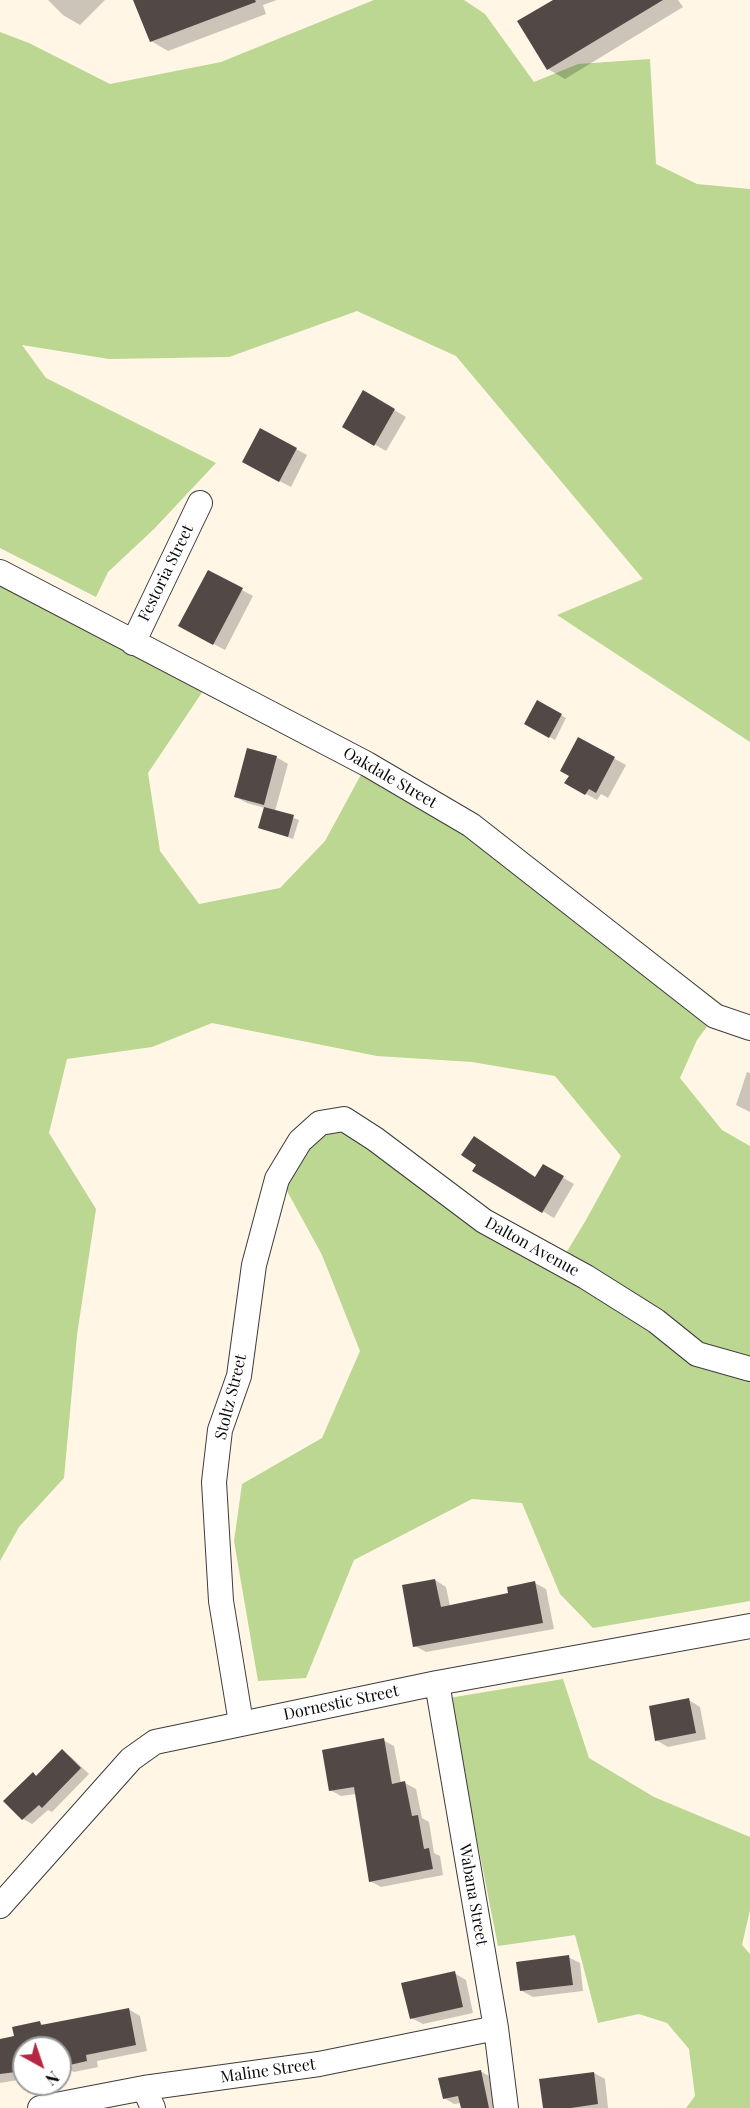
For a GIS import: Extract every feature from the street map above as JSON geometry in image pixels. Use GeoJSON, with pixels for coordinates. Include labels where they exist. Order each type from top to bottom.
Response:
{"type":"FeatureCollection","features":[{"type":"Feature","properties":{"kind":"street","name":"Festoria Street"},"geometry":{"type":"LineString","coordinates":[[133,643],[200,503]]}},
{"type":"Feature","properties":{"kind":"street","name":"Oakdale Street"},"geometry":{"type":"LineString","coordinates":[[0,573],[367,764],[471,825],[715,1016],[750,1028]]}},
{"type":"Feature","properties":{"kind":"street","name":"Dalton Avenue"},"geometry":{"type":"LineString","coordinates":[[320,1123],[344,1119],[375,1139],[484,1221],[586,1277],[656,1321],[697,1354],[750,1369]]}},
{"type":"Feature","properties":{"kind":"street","name":"Stoltz Street"},"geometry":{"type":"LineString","coordinates":[[241,1723],[221,1600],[214,1482],[220,1430],[240,1376],[254,1265],[277,1179],[300,1141],[320,1123]]}},
{"type":"Feature","properties":{"kind":"street","name":"Dornestic Street"},"geometry":{"type":"LineString","coordinates":[[0,1906],[139,1752],[165,1739],[437,1683],[750,1626]]}},
{"type":"Feature","properties":{"kind":"street","name":"Wabana Street"},"geometry":{"type":"LineString","coordinates":[[437,1683],[496,2028],[506,2108]]}},
{"type":"Feature","properties":{"kind":"street","name":"Maline Street"},"geometry":{"type":"LineString","coordinates":[[40,2108],[149,2098],[496,2028]]}},
{"type":"Feature","properties":{"kind":"green space"},"geometry":{"type":"Polygon","coordinates":[[[374,0],[464,0],[485,14],[534,82],[578,64],[650,59],[656,164],[697,184],[750,189],[750,742],[557,615],[643,579],[456,356],[357,311],[229,357],[109,359],[22,345],[46,378],[216,463],[154,529],[108,572],[96,597],[0,548],[0,32],[29,43],[110,84],[221,62],[374,0]]]}},
{"type":"Feature","properties":{"kind":"green space"},"geometry":{"type":"Polygon","coordinates":[[[0,586],[203,691],[148,773],[160,851],[199,904],[280,888],[325,841],[370,758],[473,814],[723,1005],[697,1040],[680,1078],[722,1130],[750,1146],[750,1601],[593,1628],[560,1594],[522,1503],[472,1499],[354,1560],[306,1678],[258,1681],[234,1541],[242,1484],[322,1438],[360,1351],[322,1255],[281,1180],[322,1130],[344,1125],[563,1258],[621,1156],[555,1076],[472,1062],[377,1056],[212,1023],[152,1047],[67,1059],[49,1133],[96,1209],[77,1335],[64,1478],[19,1527],[0,1561],[0,586]]]}},
{"type":"Feature","properties":{"kind":"green space"},"geometry":{"type":"Polygon","coordinates":[[[563,1679],[589,1758],[654,1797],[750,1837],[750,1910],[742,1945],[750,1954],[750,2108],[686,2108],[695,2096],[689,2049],[667,2023],[639,2014],[598,2023],[575,1935],[498,1946],[449,1698],[563,1679]]]}},
{"type":"Feature","properties":{"kind":"building"},"geometry":{"type":"Polygon","coordinates":[[[133,0],[255,0],[256,2],[150,42],[133,0]]]}},
{"type":"Feature","properties":{"kind":"building"},"geometry":{"type":"Polygon","coordinates":[[[553,0],[663,0],[547,70],[517,21],[553,0]]]}},
{"type":"Feature","properties":{"kind":"building"},"geometry":{"type":"Polygon","coordinates":[[[363,390],[395,409],[374,446],[342,427],[363,390]]]}},
{"type":"Feature","properties":{"kind":"building"},"geometry":{"type":"Polygon","coordinates":[[[260,428],[297,448],[279,482],[242,462],[260,428]]]}},
{"type":"Feature","properties":{"kind":"building"},"geometry":{"type":"Polygon","coordinates":[[[208,570],[243,588],[213,645],[178,626],[208,570]]]}},
{"type":"Feature","properties":{"kind":"building"},"geometry":{"type":"Polygon","coordinates":[[[537,700],[562,714],[549,738],[524,724],[537,700]]]}},
{"type":"Feature","properties":{"kind":"building"},"geometry":{"type":"Polygon","coordinates":[[[578,737],[615,757],[596,793],[589,789],[585,795],[564,783],[569,776],[560,771],[578,737]]]}},
{"type":"Feature","properties":{"kind":"building"},"geometry":{"type":"Polygon","coordinates":[[[247,748],[277,756],[264,805],[234,797],[247,748]]]}},
{"type":"Feature","properties":{"kind":"building"},"geometry":{"type":"Polygon","coordinates":[[[264,807],[294,815],[288,837],[258,828],[264,807]]]}},
{"type":"Feature","properties":{"kind":"building"},"geometry":{"type":"Polygon","coordinates":[[[474,1136],[535,1177],[543,1164],[564,1176],[542,1213],[472,1171],[476,1165],[461,1155],[474,1136]]]}},
{"type":"Feature","properties":{"kind":"building"},"geometry":{"type":"Polygon","coordinates":[[[435,1579],[441,1607],[508,1593],[507,1587],[535,1581],[543,1623],[413,1647],[402,1585],[435,1579]]]}},
{"type":"Feature","properties":{"kind":"building"},"geometry":{"type":"Polygon","coordinates":[[[689,1698],[696,1733],[655,1741],[649,1706],[689,1698]]]}},
{"type":"Feature","properties":{"kind":"building"},"geometry":{"type":"Polygon","coordinates":[[[384,1738],[392,1784],[405,1781],[412,1816],[418,1815],[424,1849],[429,1848],[433,1869],[369,1882],[354,1787],[329,1791],[322,1750],[384,1738]]]}},
{"type":"Feature","properties":{"kind":"building"},"geometry":{"type":"Polygon","coordinates":[[[62,1749],[81,1768],[42,1808],[39,1805],[22,1820],[3,1801],[33,1772],[36,1776],[62,1749]]]}},
{"type":"Feature","properties":{"kind":"building"},"geometry":{"type":"Polygon","coordinates":[[[569,1955],[573,1985],[520,1991],[516,1962],[569,1955]]]}},
{"type":"Feature","properties":{"kind":"building"},"geometry":{"type":"Polygon","coordinates":[[[455,1971],[463,2007],[410,2019],[401,1983],[455,1971]]]}},
{"type":"Feature","properties":{"kind":"building"},"geometry":{"type":"Polygon","coordinates":[[[129,2008],[136,2045],[86,2055],[87,2061],[72,2064],[72,2036],[14,2036],[12,2027],[40,2021],[41,2025],[129,2008]]]}},
{"type":"Feature","properties":{"kind":"building"},"geometry":{"type":"Polygon","coordinates":[[[12,2036],[12,2072],[0,2074],[0,2039],[12,2036]]]}},
{"type":"Feature","properties":{"kind":"building"},"geometry":{"type":"Polygon","coordinates":[[[481,2070],[489,2108],[461,2108],[458,2096],[443,2099],[438,2078],[481,2070]]]}},
{"type":"Feature","properties":{"kind":"building"},"geometry":{"type":"Polygon","coordinates":[[[594,2072],[598,2104],[571,2108],[543,2108],[539,2079],[594,2072]]]}}]}
